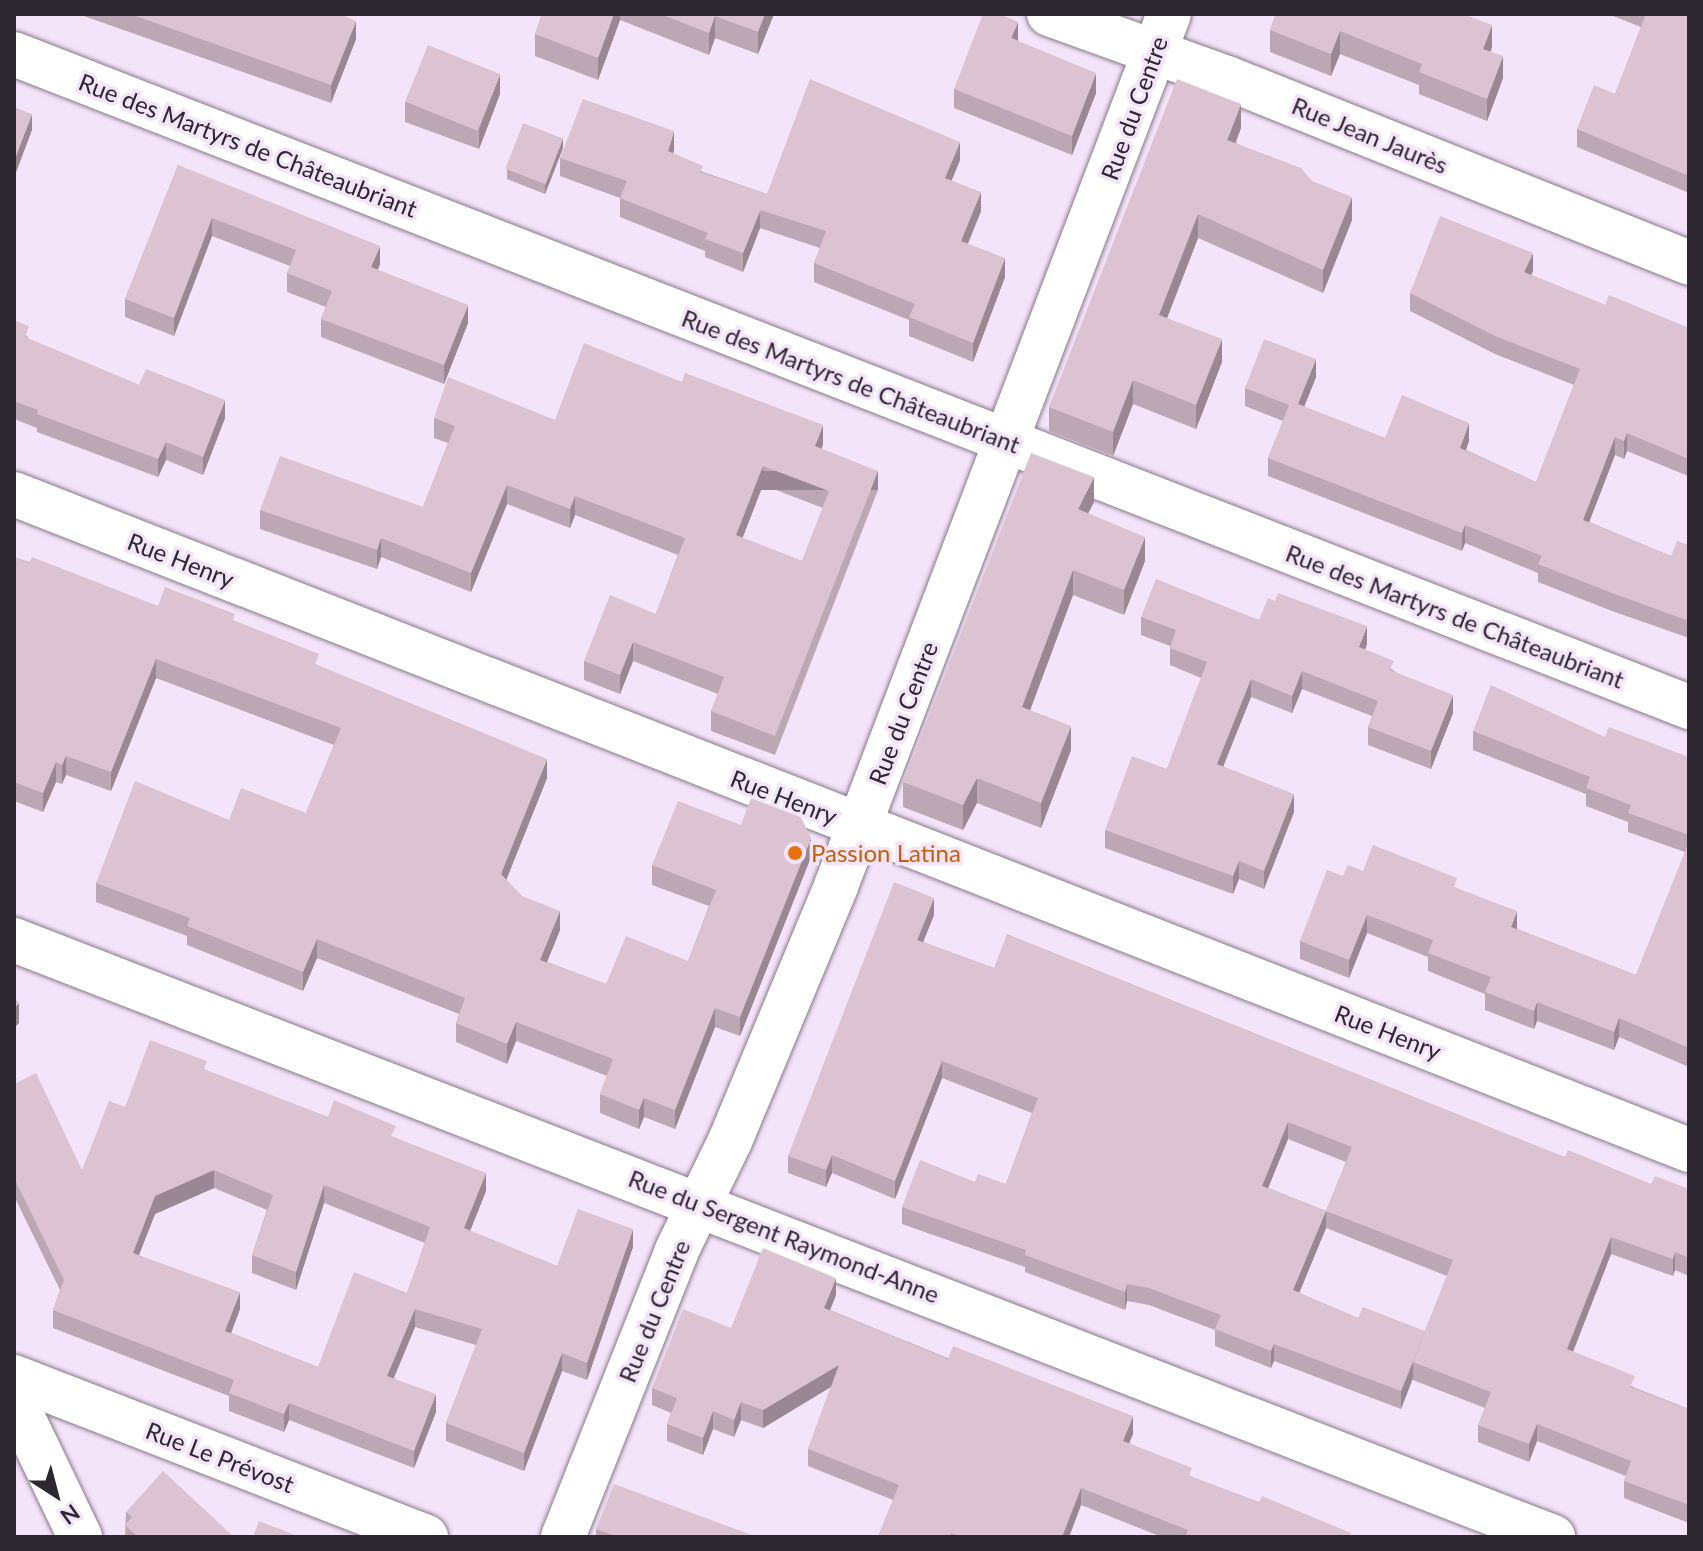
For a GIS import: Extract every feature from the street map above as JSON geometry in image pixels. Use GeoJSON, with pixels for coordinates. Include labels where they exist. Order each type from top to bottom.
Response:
{"type":"FeatureCollection","features":[{"type":"Feature","properties":{"kind":"street","name":"Rue Jean Jaurès"},"geometry":{"type":"LineString","coordinates":[[1049,14],[1162,33],[1689,263]]}},
{"type":"Feature","properties":{"kind":"street","name":"Rue du Centre"},"geometry":{"type":"LineString","coordinates":[[563,1537],[859,826],[1009,443],[1162,33]]}},
{"type":"Feature","properties":{"kind":"street","name":"Rue des Martyrs de Châteaubriant"},"geometry":{"type":"LineString","coordinates":[[14,54],[1689,707]]}},
{"type":"Feature","properties":{"kind":"street","name":"Rue Henry"},"geometry":{"type":"LineString","coordinates":[[14,494],[1689,1150]]}},
{"type":"Feature","properties":{"kind":"street","name":"Rue du Sergent Raymond-Anne"},"geometry":{"type":"LineString","coordinates":[[14,940],[700,1203],[1553,1537]]}},
{"type":"Feature","properties":{"kind":"street","name":"Rue Le Prévost"},"geometry":{"type":"LineString","coordinates":[[14,1377],[426,1537]]}},
{"type":"Feature","properties":{"kind":"street"},"geometry":{"type":"LineString","coordinates":[[14,1399],[80,1537]]}},
{"type":"Feature","properties":{"kind":"building"},"geometry":{"type":"Polygon","coordinates":[[[130,14],[340,14],[356,21],[331,85],[130,14]]]}},
{"type":"Feature","properties":{"kind":"building"},"geometry":{"type":"Polygon","coordinates":[[[542,14],[614,14],[598,58],[535,34],[542,14]]]}},
{"type":"Feature","properties":{"kind":"building"},"geometry":{"type":"Polygon","coordinates":[[[660,14],[765,14],[758,32],[715,16],[709,33],[660,14]]]}},
{"type":"Feature","properties":{"kind":"building"},"geometry":{"type":"Polygon","coordinates":[[[983,14],[999,14],[1018,22],[1011,38],[1096,73],[1072,136],[954,89],[983,14]]]}},
{"type":"Feature","properties":{"kind":"building"},"geometry":{"type":"Polygon","coordinates":[[[1276,14],[1463,14],[1492,25],[1483,49],[1503,56],[1487,99],[1419,72],[1422,64],[1340,31],[1331,54],[1270,30],[1276,14]]]}},
{"type":"Feature","properties":{"kind":"building"},"geometry":{"type":"Polygon","coordinates":[[[1646,14],[1689,14],[1689,176],[1577,129],[1594,85],[1615,94],[1646,14]]]}},
{"type":"Feature","properties":{"kind":"building"},"geometry":{"type":"Polygon","coordinates":[[[428,45],[500,74],[477,131],[405,102],[428,45]]]}},
{"type":"Feature","properties":{"kind":"building"},"geometry":{"type":"Polygon","coordinates":[[[810,79],[960,142],[945,178],[981,192],[961,241],[1005,258],[973,343],[909,317],[915,304],[814,263],[826,231],[760,210],[743,253],[705,239],[708,233],[620,198],[627,181],[560,158],[583,99],[674,131],[668,151],[703,166],[700,172],[767,194],[810,79]]]}},
{"type":"Feature","properties":{"kind":"building"},"geometry":{"type":"Polygon","coordinates":[[[1177,79],[1241,104],[1227,140],[1301,168],[1312,181],[1352,197],[1323,270],[1198,214],[1159,315],[1222,339],[1196,405],[1133,380],[1113,432],[1049,407],[1177,79]]]}},
{"type":"Feature","properties":{"kind":"building"},"geometry":{"type":"Polygon","coordinates":[[[14,107],[32,114],[14,161],[14,107]]]}},
{"type":"Feature","properties":{"kind":"building"},"geometry":{"type":"Polygon","coordinates":[[[523,123],[563,138],[546,184],[505,169],[523,123]]]}},
{"type":"Feature","properties":{"kind":"building"},"geometry":{"type":"Polygon","coordinates":[[[178,165],[380,246],[371,267],[468,305],[444,365],[321,319],[332,291],[287,273],[296,250],[212,218],[174,318],[125,299],[178,165]]]}},
{"type":"Feature","properties":{"kind":"building"},"geometry":{"type":"Polygon","coordinates":[[[1440,216],[1533,253],[1524,272],[1605,305],[1609,295],[1689,328],[1689,459],[1627,433],[1624,441],[1615,437],[1583,520],[1671,556],[1677,541],[1689,545],[1689,621],[1538,564],[1542,556],[1465,525],[1462,533],[1268,458],[1289,405],[1245,388],[1264,339],[1316,359],[1298,404],[1385,438],[1402,395],[1469,423],[1460,448],[1536,482],[1580,369],[1495,336],[1410,293],[1440,216]]]}},
{"type":"Feature","properties":{"kind":"building"},"geometry":{"type":"Polygon","coordinates":[[[14,320],[29,326],[25,337],[139,385],[146,369],[225,400],[203,457],[166,442],[158,459],[37,414],[38,410],[14,401],[14,320]]]}},
{"type":"Feature","properties":{"kind":"building"},"geometry":{"type":"Polygon","coordinates":[[[584,343],[682,382],[685,373],[823,425],[815,446],[878,471],[775,736],[711,711],[724,677],[633,642],[620,675],[584,661],[610,595],[656,614],[685,538],[575,496],[570,509],[507,485],[471,573],[381,538],[377,550],[260,510],[280,456],[423,507],[455,426],[434,418],[448,377],[555,420],[584,343]],[[763,466],[736,535],[802,561],[829,491],[763,466]]]}},
{"type":"Feature","properties":{"kind":"building"},"geometry":{"type":"Polygon","coordinates":[[[1031,453],[1094,477],[1078,509],[1145,537],[1124,590],[1073,570],[1022,707],[1071,726],[1041,803],[977,778],[963,805],[903,782],[1031,453]]]}},
{"type":"Feature","properties":{"kind":"building"},"geometry":{"type":"Polygon","coordinates":[[[14,557],[29,563],[32,557],[158,606],[165,587],[235,614],[233,620],[319,654],[315,664],[547,759],[501,874],[522,896],[560,911],[540,960],[606,984],[626,936],[688,961],[716,890],[652,865],[678,801],[741,825],[751,798],[801,817],[811,838],[740,1017],[715,1008],[675,1110],[644,1098],[639,1110],[600,1094],[613,1059],[516,1022],[507,1044],[456,1023],[465,998],[317,939],[303,972],[187,926],[190,918],[96,883],[135,781],[229,820],[241,788],[306,813],[341,728],[156,659],[111,772],[66,756],[62,765],[56,762],[43,793],[14,782],[14,557]]]}},
{"type":"Feature","properties":{"kind":"building"},"geometry":{"type":"Polygon","coordinates":[[[1156,579],[1259,620],[1268,598],[1275,601],[1278,593],[1367,626],[1359,647],[1394,661],[1390,670],[1453,695],[1431,751],[1368,727],[1378,701],[1302,671],[1292,696],[1251,679],[1217,764],[1294,794],[1264,871],[1239,861],[1233,876],[1105,830],[1132,756],[1167,769],[1207,662],[1170,648],[1176,630],[1141,617],[1156,579]]]}},
{"type":"Feature","properties":{"kind":"building"},"geometry":{"type":"Polygon","coordinates":[[[1491,685],[1605,737],[1609,727],[1689,757],[1689,835],[1628,813],[1631,805],[1586,788],[1590,777],[1473,731],[1491,685]]]}},
{"type":"Feature","properties":{"kind":"building"},"geometry":{"type":"Polygon","coordinates":[[[1689,842],[1689,1048],[1619,1018],[1614,1032],[1537,1002],[1534,1011],[1485,992],[1491,977],[1428,953],[1433,940],[1367,915],[1349,960],[1300,941],[1327,870],[1343,876],[1348,865],[1363,871],[1373,845],[1457,878],[1454,887],[1517,911],[1511,927],[1636,975],[1689,842]]]}},
{"type":"Feature","properties":{"kind":"building"},"geometry":{"type":"Polygon","coordinates":[[[894,882],[934,898],[917,940],[994,968],[1007,934],[1565,1157],[1568,1150],[1651,1184],[1655,1176],[1689,1189],[1689,1258],[1675,1252],[1673,1259],[1611,1237],[1567,1349],[1635,1376],[1630,1387],[1689,1409],[1689,1505],[1624,1481],[1631,1461],[1537,1424],[1529,1444],[1478,1425],[1491,1392],[1413,1362],[1453,1260],[1326,1211],[1293,1290],[1358,1318],[1363,1307],[1425,1331],[1401,1391],[1274,1344],[1271,1351],[1215,1329],[1221,1315],[1149,1288],[1127,1284],[1125,1292],[1025,1255],[1026,1250],[902,1207],[920,1160],[975,1182],[978,1174],[1006,1184],[1038,1098],[942,1061],[895,1181],[832,1155],[826,1170],[788,1156],[894,882]],[[1288,1122],[1262,1186],[1326,1211],[1352,1147],[1288,1122]]]}},
{"type":"Feature","properties":{"kind":"building"},"geometry":{"type":"Polygon","coordinates":[[[150,1040],[207,1061],[204,1069],[328,1117],[334,1100],[396,1126],[391,1136],[486,1173],[464,1228],[557,1266],[578,1209],[633,1229],[587,1363],[562,1353],[524,1453],[446,1423],[482,1329],[415,1309],[387,1376],[436,1394],[414,1451],[289,1403],[284,1414],[229,1393],[234,1380],[53,1310],[64,1280],[14,1178],[14,1084],[36,1073],[82,1170],[109,1101],[125,1107],[150,1040]],[[214,1170],[155,1196],[133,1253],[240,1292],[225,1331],[318,1367],[354,1272],[407,1293],[430,1227],[324,1185],[296,1272],[252,1255],[273,1195],[214,1170]]]}},
{"type":"Feature","properties":{"kind":"building"},"geometry":{"type":"Polygon","coordinates":[[[763,1248],[836,1278],[824,1308],[948,1359],[953,1346],[1133,1416],[1123,1441],[1192,1468],[1189,1476],[1259,1502],[1262,1496],[1351,1533],[1350,1537],[1185,1537],[1188,1530],[1081,1488],[1062,1537],[961,1537],[951,1533],[950,1537],[878,1537],[899,1485],[808,1449],[839,1365],[763,1410],[741,1402],[734,1420],[713,1411],[703,1438],[667,1424],[677,1398],[652,1388],[683,1309],[731,1328],[763,1248]]]}},
{"type":"Feature","properties":{"kind":"building"},"geometry":{"type":"Polygon","coordinates":[[[163,1471],[234,1537],[138,1537],[125,1525],[132,1517],[126,1512],[163,1471]]]}},
{"type":"Feature","properties":{"kind":"building"},"geometry":{"type":"Polygon","coordinates":[[[614,1484],[757,1537],[618,1537],[596,1529],[614,1484]]]}},
{"type":"Feature","properties":{"kind":"building"},"geometry":{"type":"Polygon","coordinates":[[[259,1521],[300,1537],[253,1537],[259,1521]]]}},
{"type":"Feature","properties":{"kind":"place","name":"Passion Latina"},"geometry":{"type":"Point","coordinates":[795,853]}}]}
